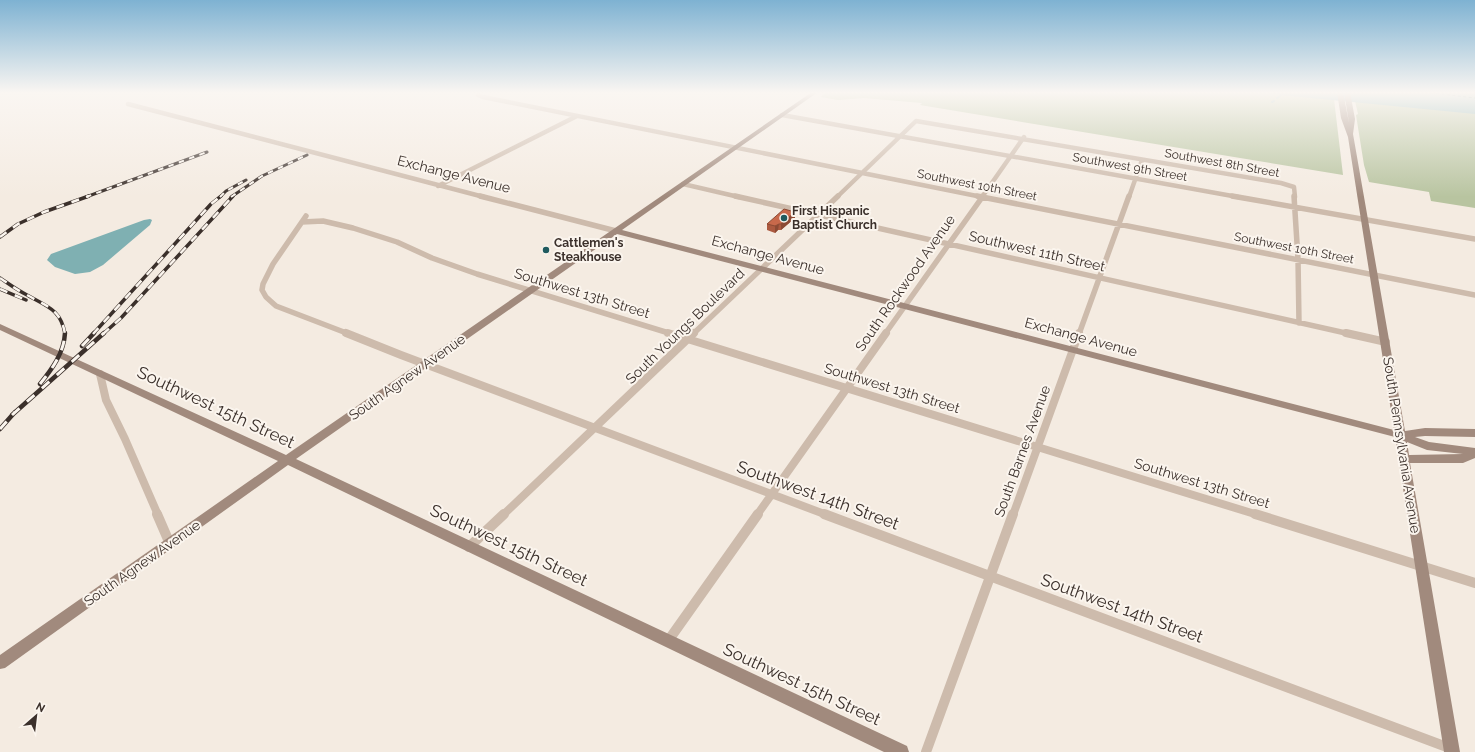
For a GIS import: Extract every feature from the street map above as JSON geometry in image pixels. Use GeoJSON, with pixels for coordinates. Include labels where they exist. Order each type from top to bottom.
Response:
{"type":"FeatureCollection","features":[{"type":"Feature","properties":{"kind":"main road","name":"South Agnew Avenue"},"geometry":{"type":"LineString","coordinates":[[0,664],[287,460],[765,127]]}},
{"type":"Feature","properties":{"kind":"main road","name":"South Pennsylvania Avenue"},"geometry":{"type":"LineString","coordinates":[[1348,127],[1351,137],[1386,342],[1452,750]]}},
{"type":"Feature","properties":{"kind":"main road","name":"South Pennsylvania Avenue"},"geometry":{"type":"LineString","coordinates":[[1351,127],[1351,137]]}},
{"type":"Feature","properties":{"kind":"main road","name":"Exchange Avenue"},"geometry":{"type":"LineString","coordinates":[[616,231],[1400,435],[1427,446],[1475,452]]}},
{"type":"Feature","properties":{"kind":"main road","name":"Southwest 15th Street"},"geometry":{"type":"LineString","coordinates":[[0,327],[287,460],[901,752]]}},
{"type":"Feature","properties":{"kind":"main road","name":"Exchange Avenue"},"geometry":{"type":"LineString","coordinates":[[1400,435],[1425,432],[1475,433]]}},
{"type":"Feature","properties":{"kind":"main road"},"geometry":{"type":"LineString","coordinates":[[1404,459],[1463,459],[1475,452]]}},
{"type":"Feature","properties":{"kind":"street","name":"Exchange Avenue"},"geometry":{"type":"LineString","coordinates":[[215,127],[616,231]]}},
{"type":"Feature","properties":{"kind":"street"},"geometry":{"type":"LineString","coordinates":[[438,186],[555,127]]}},
{"type":"Feature","properties":{"kind":"street","name":"Southwest 10th Street"},"geometry":{"type":"LineString","coordinates":[[634,127],[1475,295]]}},
{"type":"Feature","properties":{"kind":"street","name":"Southwest 9th Street"},"geometry":{"type":"LineString","coordinates":[[849,127],[1475,239]]}},
{"type":"Feature","properties":{"kind":"street","name":"South Youngs Boulevard"},"geometry":{"type":"LineString","coordinates":[[470,547],[909,127]]}},
{"type":"Feature","properties":{"kind":"street","name":"Southwest 8th Street"},"geometry":{"type":"LineString","coordinates":[[954,127],[1290,185],[1296,188],[1299,323]]}},
{"type":"Feature","properties":{"kind":"street","name":"South Rockwood Avenue"},"geometry":{"type":"LineString","coordinates":[[668,641],[1023,138]]}},
{"type":"Feature","properties":{"kind":"street","name":"South Barnes Avenue"},"geometry":{"type":"LineString","coordinates":[[926,752],[1142,160]]}},
{"type":"Feature","properties":{"kind":"street","name":"Southwest 11th Street"},"geometry":{"type":"LineString","coordinates":[[683,184],[1386,342]]}},
{"type":"Feature","properties":{"kind":"street","name":"Southwest 13th Street"},"geometry":{"type":"LineString","coordinates":[[304,219],[323,221],[353,228],[397,242],[437,260],[531,290],[1396,557],[1475,583]]}},
{"type":"Feature","properties":{"kind":"street","name":"Southwest 14th Street"},"geometry":{"type":"LineString","coordinates":[[304,219],[265,277],[262,289],[267,299],[287,311],[594,429],[1452,750]]}},
{"type":"Feature","properties":{"kind":"street"},"geometry":{"type":"LineString","coordinates":[[100,374],[102,394],[107,406],[114,416],[170,544]]}},
{"type":"Feature","properties":{"kind":"green space"},"geometry":{"type":"Polygon","coordinates":[[[1054,127],[1337,127],[1343,175],[1054,127]]]}},
{"type":"Feature","properties":{"kind":"green space"},"geometry":{"type":"Polygon","coordinates":[[[1358,127],[1475,127],[1475,208],[1431,201],[1429,192],[1369,182],[1364,165],[1358,127]]]}},
{"type":"Feature","properties":{"kind":"water"},"geometry":{"type":"Polygon","coordinates":[[[150,219],[152,220],[150,225],[103,265],[90,272],[75,274],[55,267],[47,260],[51,254],[150,219]]]}},
{"type":"Feature","properties":{"kind":"building"},"geometry":{"type":"Polygon","coordinates":[[[784,209],[795,212],[781,224],[775,226],[767,224],[784,209]]]}},
{"type":"Feature","properties":{"kind":"railway"},"geometry":{"type":"LineString","coordinates":[[86,197],[207,152]]}},
{"type":"Feature","properties":{"kind":"railway"},"geometry":{"type":"LineString","coordinates":[[231,197],[262,176],[307,155]]}},
{"type":"Feature","properties":{"kind":"railway"},"geometry":{"type":"LineString","coordinates":[[221,196],[226,191],[246,180]]}},
{"type":"Feature","properties":{"kind":"railway"},"geometry":{"type":"LineString","coordinates":[[0,237],[18,224],[44,212],[89,196]]}},
{"type":"Feature","properties":{"kind":"railway"},"geometry":{"type":"LineString","coordinates":[[93,334],[211,204],[221,196]]}},
{"type":"Feature","properties":{"kind":"railway"},"geometry":{"type":"LineString","coordinates":[[103,334],[121,318],[233,196]]}},
{"type":"Feature","properties":{"kind":"railway"},"geometry":{"type":"LineString","coordinates":[[0,278],[52,309],[60,319],[65,334]]}},
{"type":"Feature","properties":{"kind":"railway"},"geometry":{"type":"LineString","coordinates":[[0,289],[26,300]]}},
{"type":"Feature","properties":{"kind":"railway"},"geometry":{"type":"LineString","coordinates":[[82,346],[94,333]]}},
{"type":"Feature","properties":{"kind":"railway"},"geometry":{"type":"LineString","coordinates":[[14,414],[104,333]]}},
{"type":"Feature","properties":{"kind":"railway"},"geometry":{"type":"LineString","coordinates":[[40,384],[53,367],[60,354],[65,334]]}},
{"type":"Feature","properties":{"kind":"railway"},"geometry":{"type":"LineString","coordinates":[[0,429],[14,414]]}},
{"type":"Feature","properties":{"kind":"place","name":"First Hispanic Baptist Church"},"geometry":{"type":"Point","coordinates":[784,218]}},
{"type":"Feature","properties":{"kind":"place","name":"Cattlemen's Steakhouse"},"geometry":{"type":"Point","coordinates":[546,250]}}]}
